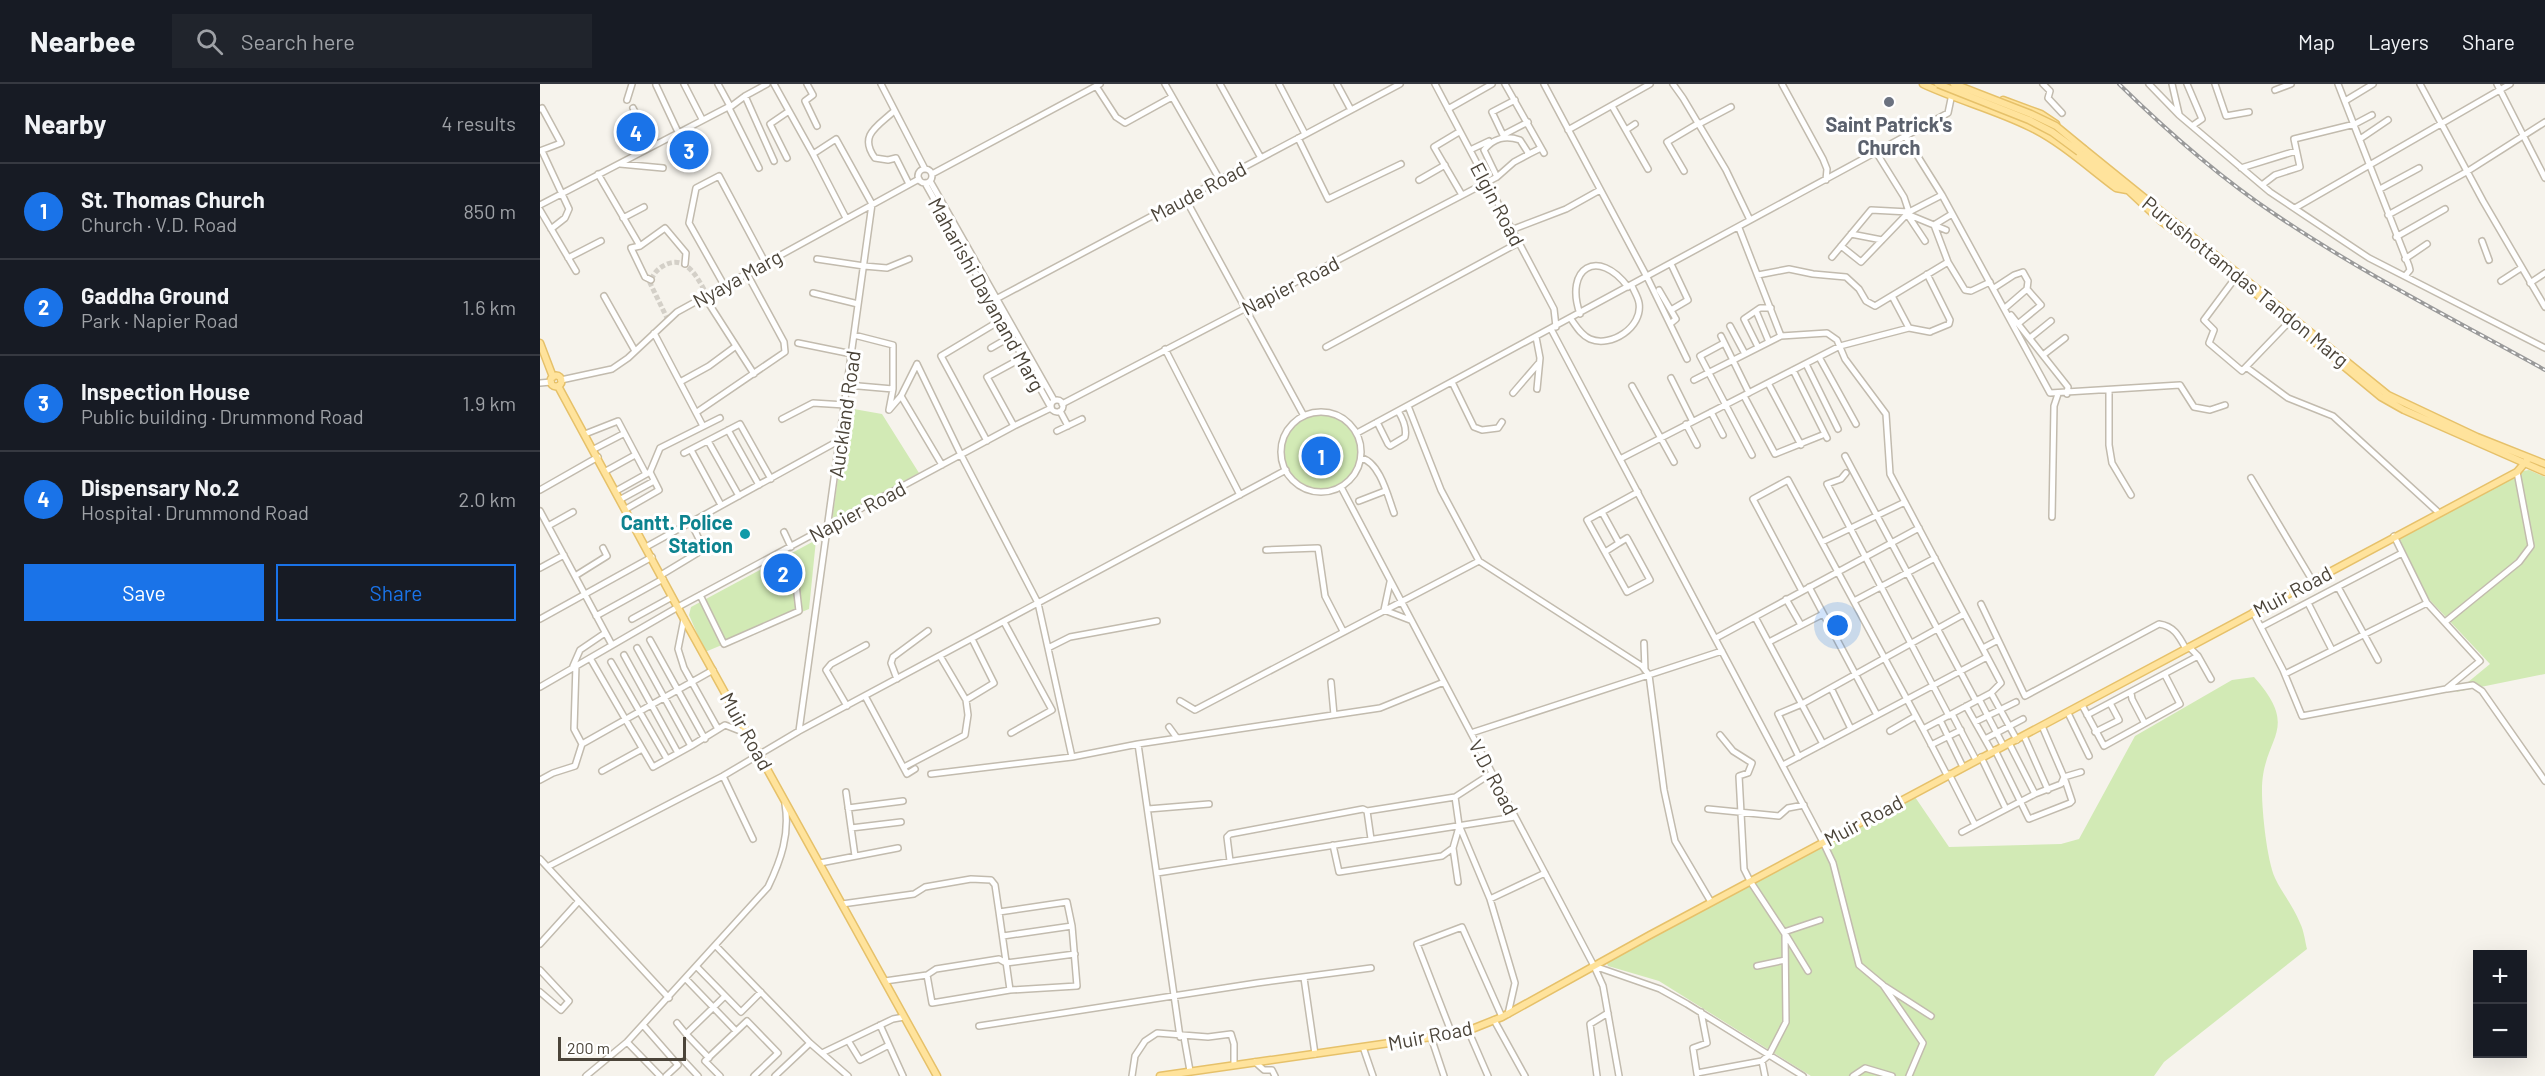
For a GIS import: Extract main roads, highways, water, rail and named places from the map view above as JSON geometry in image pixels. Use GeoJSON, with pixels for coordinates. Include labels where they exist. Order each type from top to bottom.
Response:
{"type":"FeatureCollection","features":[{"type":"Feature","properties":{"kind":"main road","name":"Purushottamdas Tandon Marg"},"geometry":{"type":"LineString","coordinates":[[1923,84],[1951,98],[2028,126],[2051,138],[2116,188],[2129,188]]}},
{"type":"Feature","properties":{"kind":"main road"},"geometry":{"type":"LineString","coordinates":[[1938,84],[2037,124],[2081,151]]}},
{"type":"Feature","properties":{"kind":"main road","name":"Purushottamdas Tandon Marg"},"geometry":{"type":"LineString","coordinates":[[1956,84],[2041,114],[2122,176],[2129,188],[2239,272],[2383,391],[2415,408],[2545,465]]}},
{"type":"Feature","properties":{"kind":"main road"},"geometry":{"type":"LineString","coordinates":[[1956,84],[2048,122],[2129,188],[2161,221],[2236,277],[2392,404],[2545,472]]}},
{"type":"Feature","properties":{"kind":"main road","name":"Muir Road"},"geometry":{"type":"LineString","coordinates":[[540,343],[554,386],[560,383],[672,597],[937,1076]]}},
{"type":"Feature","properties":{"kind":"main road","name":"Muir Road"},"geometry":{"type":"LineString","coordinates":[[1160,1076],[1452,1034],[1504,1016],[1750,881],[2517,471],[2529,458]]}},
{"type":"Feature","properties":{"kind":"tunnel"},"geometry":{"type":"LineString","coordinates":[[668,320],[650,283],[652,277],[662,267],[673,262],[686,265],[696,276],[707,295]]}},
{"type":"Feature","properties":{"kind":"railway"},"geometry":{"type":"LineString","coordinates":[[2119,84],[2194,153],[2276,215],[2375,276],[2545,370]]}},
{"type":"Feature","properties":{"kind":"place","name":"Saint Patrick's Church"},"geometry":{"type":"Point","coordinates":[1889,102]}},
{"type":"Feature","properties":{"kind":"place","name":"Dispensary No.2"},"geometry":{"type":"Point","coordinates":[636,132]}},
{"type":"Feature","properties":{"kind":"place","name":"Inspection House"},"geometry":{"type":"Point","coordinates":[689,150]}},
{"type":"Feature","properties":{"kind":"place","name":"St. Thomas Church"},"geometry":{"type":"Point","coordinates":[1321,456]}},
{"type":"Feature","properties":{"kind":"place","name":"Cantt. Police Station"},"geometry":{"type":"Point","coordinates":[745,534]}},
{"type":"Feature","properties":{"kind":"place","name":"Gaddha Ground"},"geometry":{"type":"Point","coordinates":[783,573]}}]}
